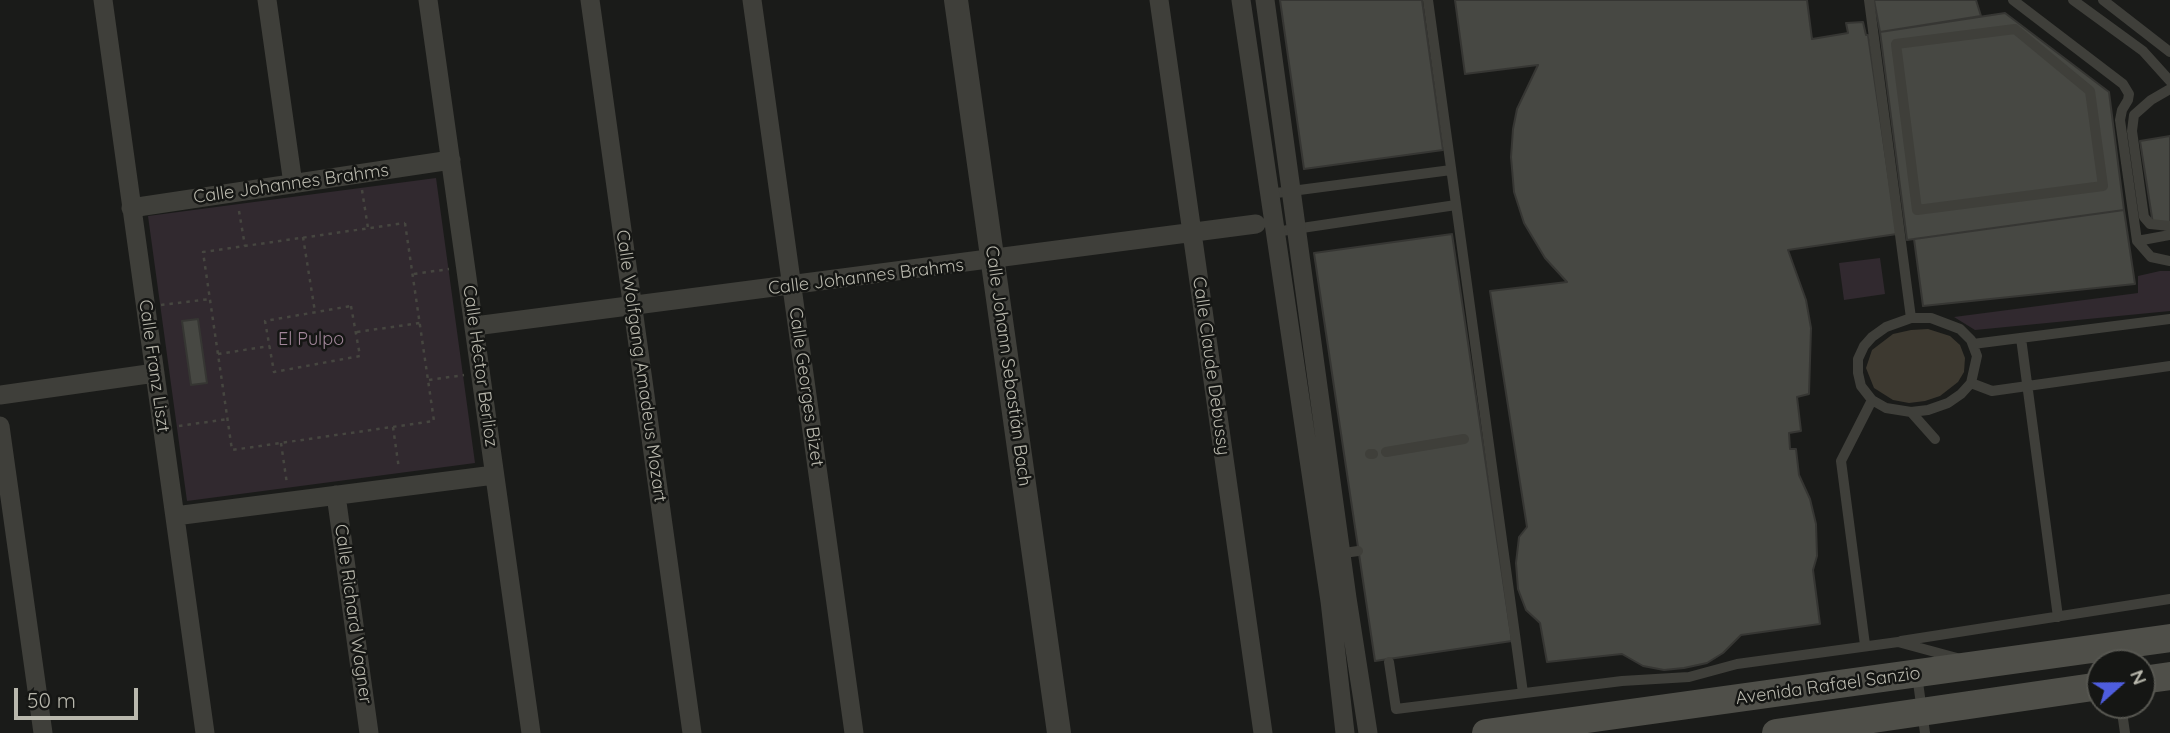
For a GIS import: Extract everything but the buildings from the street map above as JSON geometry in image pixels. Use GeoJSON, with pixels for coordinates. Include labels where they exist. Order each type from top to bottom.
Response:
{"type":"FeatureCollection","features":[{"type":"Feature","properties":{"kind":"main road","name":"Avenida Rafael Sanzio"},"geometry":{"type":"LineString","coordinates":[[1486,733],[2170,638]]}},
{"type":"Feature","properties":{"kind":"main road"},"geometry":{"type":"LineString","coordinates":[[1776,733],[1923,722],[2086,689]]}},
{"type":"Feature","properties":{"kind":"street","name":"Calle Franz Liszt"},"geometry":{"type":"LineString","coordinates":[[103,0],[205,733]]}},
{"type":"Feature","properties":{"kind":"street"},"geometry":{"type":"LineString","coordinates":[[267,0],[293,184]]}},
{"type":"Feature","properties":{"kind":"street","name":"Calle Héctor Berlioz"},"geometry":{"type":"LineString","coordinates":[[428,0],[531,733]]}},
{"type":"Feature","properties":{"kind":"street","name":"Calle Wolfgang Amadeus Mozart"},"geometry":{"type":"LineString","coordinates":[[590,0],[692,733]]}},
{"type":"Feature","properties":{"kind":"street","name":"Calle Georges Bizet"},"geometry":{"type":"LineString","coordinates":[[751,0],[854,733]]}},
{"type":"Feature","properties":{"kind":"street","name":"Calle Johann Sebastián Bach"},"geometry":{"type":"LineString","coordinates":[[956,0],[1059,733]]}},
{"type":"Feature","properties":{"kind":"street","name":"Calle Claude Debussy"},"geometry":{"type":"LineString","coordinates":[[1159,0],[1263,733]]}},
{"type":"Feature","properties":{"kind":"street"},"geometry":{"type":"LineString","coordinates":[[1241,0],[1275,232],[1341,553]]}},
{"type":"Feature","properties":{"kind":"street"},"geometry":{"type":"LineString","coordinates":[[1265,0],[1341,553],[1345,733]]}},
{"type":"Feature","properties":{"kind":"street","name":"Calle Johannes Brahms"},"geometry":{"type":"LineString","coordinates":[[131,208],[451,160]]}},
{"type":"Feature","properties":{"kind":"street","name":"Calle Johannes Brahms"},"geometry":{"type":"LineString","coordinates":[[475,326],[1256,224]]}},
{"type":"Feature","properties":{"kind":"street"},"geometry":{"type":"LineString","coordinates":[[0,395],[155,373]]}},
{"type":"Feature","properties":{"kind":"street"},"geometry":{"type":"LineString","coordinates":[[0,426],[43,733]]}},
{"type":"Feature","properties":{"kind":"street"},"geometry":{"type":"LineString","coordinates":[[175,516],[494,475]]}},
{"type":"Feature","properties":{"kind":"street","name":"Calle Richard Wagner"},"geometry":{"type":"LineString","coordinates":[[336,495],[369,733]]}},
{"type":"Feature","properties":{"kind":"street"},"geometry":{"type":"LineString","coordinates":[[1344,643],[1368,733]]}},
{"type":"Feature","properties":{"kind":"lane"},"geometry":{"type":"LineString","coordinates":[[1428,0],[1523,694]]}},
{"type":"Feature","properties":{"kind":"lane"},"geometry":{"type":"LineString","coordinates":[[1868,0],[1911,318]]}},
{"type":"Feature","properties":{"kind":"lane"},"geometry":{"type":"LineString","coordinates":[[2013,0],[2123,84],[2129,94],[2120,120],[2137,241],[2151,257],[2170,261]]}},
{"type":"Feature","properties":{"kind":"lane"},"geometry":{"type":"LineString","coordinates":[[2073,0],[2143,51],[2170,81]]}},
{"type":"Feature","properties":{"kind":"lane"},"geometry":{"type":"LineString","coordinates":[[2103,0],[2170,52]]}},
{"type":"Feature","properties":{"kind":"lane"},"geometry":{"type":"LineString","coordinates":[[2015,29],[2054,61],[2090,91],[2103,186],[1917,210],[1896,44],[2015,29]]}},
{"type":"Feature","properties":{"kind":"lane"},"geometry":{"type":"LineString","coordinates":[[2170,89],[2151,100],[2134,115],[2132,131],[2144,217],[2150,224],[2170,226]]}},
{"type":"Feature","properties":{"kind":"lane"},"geometry":{"type":"LineString","coordinates":[[1269,194],[1451,170]]}},
{"type":"Feature","properties":{"kind":"lane"},"geometry":{"type":"LineString","coordinates":[[1275,232],[1456,205]]}},
{"type":"Feature","properties":{"kind":"lane"},"geometry":{"type":"LineString","coordinates":[[2137,241],[2170,235]]}},
{"type":"Feature","properties":{"kind":"lane"},"geometry":{"type":"LineString","coordinates":[[1911,318],[1931,318],[1960,329],[1973,344],[1977,356],[1971,383],[1948,403],[1911,412],[1886,408],[1872,400],[1861,386],[1858,359],[1864,346],[1886,327],[1911,318]]}},
{"type":"Feature","properties":{"kind":"lane"},"geometry":{"type":"LineString","coordinates":[[1973,344],[2170,318]]}},
{"type":"Feature","properties":{"kind":"lane"},"geometry":{"type":"LineString","coordinates":[[2021,338],[2058,617]]}},
{"type":"Feature","properties":{"kind":"lane"},"geometry":{"type":"LineString","coordinates":[[1971,383],[1992,391],[2170,366]]}},
{"type":"Feature","properties":{"kind":"lane"},"geometry":{"type":"LineString","coordinates":[[1865,645],[1841,461],[1872,400]]}},
{"type":"Feature","properties":{"kind":"lane"},"geometry":{"type":"LineString","coordinates":[[1911,412],[1935,439]]}},
{"type":"Feature","properties":{"kind":"lane"},"geometry":{"type":"LineString","coordinates":[[1386,452],[1464,439]]}},
{"type":"Feature","properties":{"kind":"lane"},"geometry":{"type":"LineString","coordinates":[[1389,662],[1396,709],[1634,679],[1689,677],[1737,664],[1898,642],[2170,599]]}},
{"type":"Feature","properties":{"kind":"lane"},"geometry":{"type":"LineString","coordinates":[[1898,642],[1985,665]]}},
{"type":"Feature","properties":{"kind":"lane"},"geometry":{"type":"LineString","coordinates":[[1917,674],[1923,722]]}},
{"type":"Feature","properties":{"kind":"path"},"geometry":{"type":"LineString","coordinates":[[360,174],[368,228]]}},
{"type":"Feature","properties":{"kind":"path"},"geometry":{"type":"LineString","coordinates":[[236,192],[245,246]]}},
{"type":"Feature","properties":{"kind":"path"},"geometry":{"type":"LineString","coordinates":[[405,223],[434,421],[232,450],[203,252],[368,228],[405,223]]}},
{"type":"Feature","properties":{"kind":"path"},"geometry":{"type":"LineString","coordinates":[[303,237],[315,312]]}},
{"type":"Feature","properties":{"kind":"path"},"geometry":{"type":"LineString","coordinates":[[413,274],[466,266]]}},
{"type":"Feature","properties":{"kind":"path"},"geometry":{"type":"LineString","coordinates":[[146,306],[210,299]]}},
{"type":"Feature","properties":{"kind":"path"},"geometry":{"type":"LineString","coordinates":[[351,306],[356,332],[360,356],[274,372],[265,321],[351,306]]}},
{"type":"Feature","properties":{"kind":"path"},"geometry":{"type":"LineString","coordinates":[[356,332],[420,323]]}},
{"type":"Feature","properties":{"kind":"path"},"geometry":{"type":"LineString","coordinates":[[218,354],[270,346]]}},
{"type":"Feature","properties":{"kind":"path"},"geometry":{"type":"LineString","coordinates":[[428,380],[481,373]]}},
{"type":"Feature","properties":{"kind":"path"},"geometry":{"type":"LineString","coordinates":[[163,429],[228,419]]}},
{"type":"Feature","properties":{"kind":"path"},"geometry":{"type":"LineString","coordinates":[[393,427],[402,487]]}},
{"type":"Feature","properties":{"kind":"path"},"geometry":{"type":"LineString","coordinates":[[281,443],[289,501]]}},
{"type":"Feature","properties":{"kind":"green space","name":"El Pulpo"},"geometry":{"type":"Polygon","coordinates":[[[436,178],[475,463],[187,501],[148,216],[436,178]]]}},
{"type":"Feature","properties":{"kind":"green space"},"geometry":{"type":"Polygon","coordinates":[[[1880,258],[1885,294],[1844,300],[1839,263],[1880,258]]]}},
{"type":"Feature","properties":{"kind":"green space"},"geometry":{"type":"Polygon","coordinates":[[[2170,271],[2170,311],[1975,330],[1954,317],[2138,293],[2138,276],[2170,271]]]}},
{"type":"Feature","properties":{"kind":"shaded area"},"geometry":{"type":"Polygon","coordinates":[[[1928,329],[1950,336],[1960,345],[1965,358],[1964,372],[1958,382],[1940,396],[1909,403],[1893,400],[1874,388],[1866,368],[1872,350],[1893,334],[1928,329]]]}}]}
